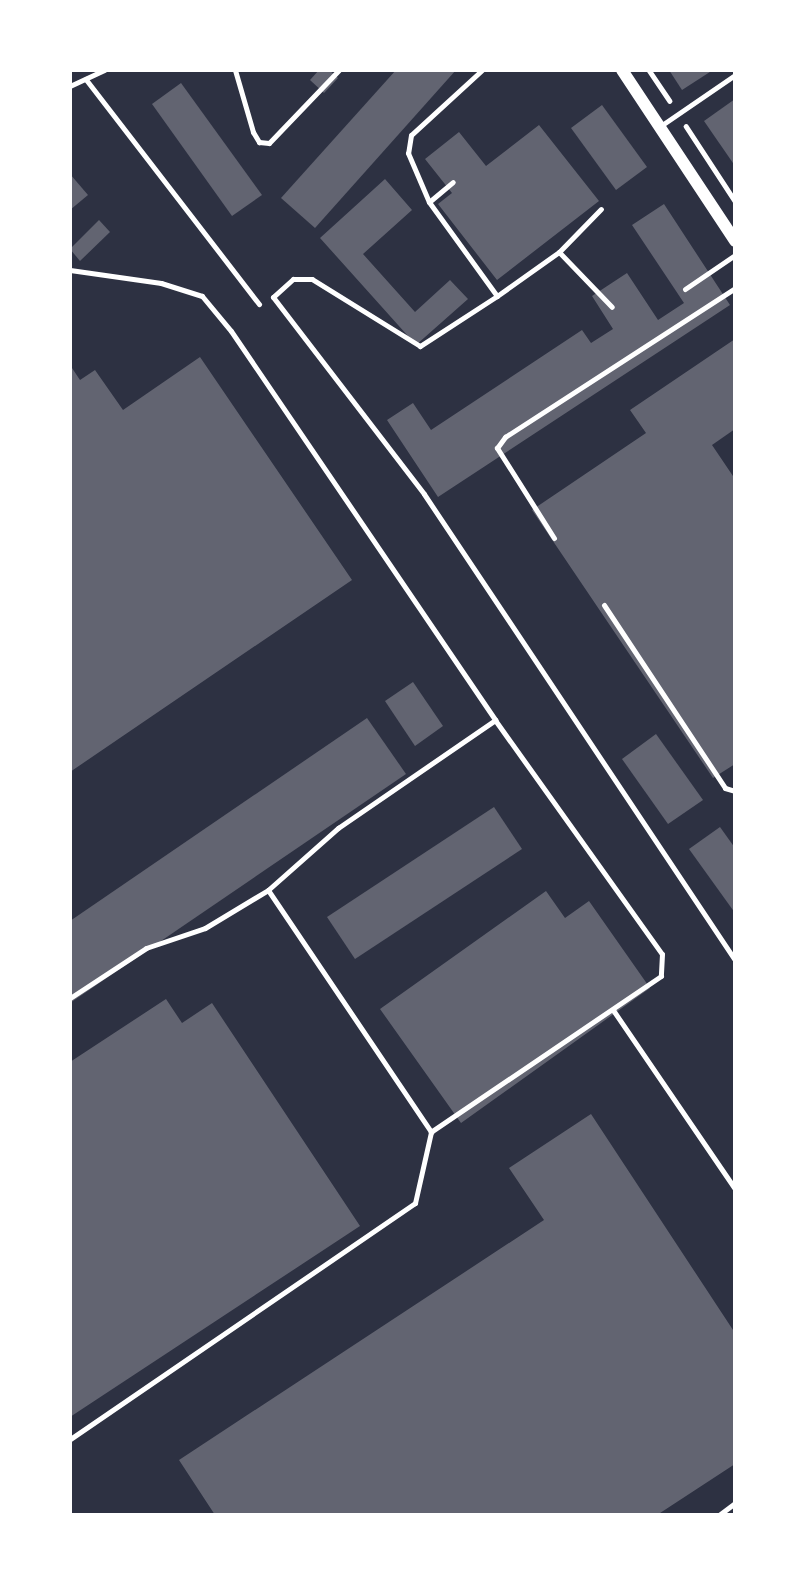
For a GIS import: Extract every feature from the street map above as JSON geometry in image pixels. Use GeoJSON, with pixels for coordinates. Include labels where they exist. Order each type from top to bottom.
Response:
{"type":"FeatureCollection","features":[{"type":"Feature","properties":{"kind":"street"},"geometry":{"type":"LineString","coordinates":[[622,70],[733,232]]}},
{"type":"Feature","properties":{"kind":"lane"},"geometry":{"type":"LineString","coordinates":[[235,70],[253,132],[259,142],[269,143],[339,70]]}},
{"type":"Feature","properties":{"kind":"lane"},"geometry":{"type":"LineString","coordinates":[[482,70],[411,135],[408,153],[429,202],[497,296]]}},
{"type":"Feature","properties":{"kind":"lane"},"geometry":{"type":"LineString","coordinates":[[659,127],[735,75]]}},
{"type":"Feature","properties":{"kind":"lane"},"geometry":{"type":"LineString","coordinates":[[429,202],[453,182]]}},
{"type":"Feature","properties":{"kind":"lane"},"geometry":{"type":"LineString","coordinates":[[601,209],[559,251],[497,296],[419,346],[312,279],[293,279],[273,297],[425,494],[735,960]]}},
{"type":"Feature","properties":{"kind":"lane"},"geometry":{"type":"LineString","coordinates":[[559,251],[612,307]]}},
{"type":"Feature","properties":{"kind":"lane"},"geometry":{"type":"LineString","coordinates":[[685,289],[735,255]]}},
{"type":"Feature","properties":{"kind":"lane"},"geometry":{"type":"LineString","coordinates":[[70,270],[161,283],[202,296],[231,331],[495,720],[662,954],[661,976],[431,1132],[415,1203],[70,1439]]}},
{"type":"Feature","properties":{"kind":"lane"},"geometry":{"type":"LineString","coordinates":[[554,538],[497,449],[505,437],[735,288]]}},
{"type":"Feature","properties":{"kind":"lane"},"geometry":{"type":"LineString","coordinates":[[604,605],[725,788],[735,791]]}},
{"type":"Feature","properties":{"kind":"lane"},"geometry":{"type":"LineString","coordinates":[[70,999],[145,948],[205,929],[268,890],[338,828],[495,720]]}},
{"type":"Feature","properties":{"kind":"lane"},"geometry":{"type":"LineString","coordinates":[[268,890],[431,1132]]}},
{"type":"Feature","properties":{"kind":"lane"},"geometry":{"type":"LineString","coordinates":[[613,1010],[735,1189]]}},
{"type":"Feature","properties":{"kind":"lane"},"geometry":{"type":"LineString","coordinates":[[719,1515],[735,1503]]}},
{"type":"Feature","properties":{"kind":"path"},"geometry":{"type":"LineString","coordinates":[[70,86],[104,70]]}},
{"type":"Feature","properties":{"kind":"path"},"geometry":{"type":"LineString","coordinates":[[649,70],[735,201]]}},
{"type":"Feature","properties":{"kind":"path"},"geometry":{"type":"LineString","coordinates":[[86,79],[264,309]]}},
{"type":"Feature","properties":{"kind":"building"},"geometry":{"type":"Polygon","coordinates":[[[319,70],[329,70],[338,78],[324,93],[310,80],[319,70]]]}},
{"type":"Feature","properties":{"kind":"building"},"geometry":{"type":"Polygon","coordinates":[[[396,70],[456,70],[315,228],[281,198],[396,70]]]}},
{"type":"Feature","properties":{"kind":"building"},"geometry":{"type":"Polygon","coordinates":[[[669,70],[713,70],[682,90],[669,70]]]}},
{"type":"Feature","properties":{"kind":"building"},"geometry":{"type":"Polygon","coordinates":[[[181,83],[262,195],[232,216],[152,104],[181,83]]]}},
{"type":"Feature","properties":{"kind":"building"},"geometry":{"type":"Polygon","coordinates":[[[735,99],[735,166],[704,121],[735,99]]]}},
{"type":"Feature","properties":{"kind":"building"},"geometry":{"type":"Polygon","coordinates":[[[602,105],[647,167],[616,190],[571,128],[602,105]]]}},
{"type":"Feature","properties":{"kind":"building"},"geometry":{"type":"Polygon","coordinates":[[[539,125],[599,201],[497,280],[438,204],[452,193],[425,159],[459,132],[486,166],[539,125]]]}},
{"type":"Feature","properties":{"kind":"building"},"geometry":{"type":"Polygon","coordinates":[[[70,174],[88,195],[70,210],[70,174]]]}},
{"type":"Feature","properties":{"kind":"building"},"geometry":{"type":"Polygon","coordinates":[[[385,179],[412,210],[363,254],[415,312],[450,280],[468,299],[416,345],[320,238],[385,179]]]}},
{"type":"Feature","properties":{"kind":"building"},"geometry":{"type":"Polygon","coordinates":[[[664,204],[730,305],[438,497],[387,420],[413,403],[431,430],[582,330],[591,343],[613,329],[592,296],[627,273],[658,320],[684,303],[632,225],[664,204]]]}},
{"type":"Feature","properties":{"kind":"building"},"geometry":{"type":"Polygon","coordinates":[[[99,220],[110,232],[80,261],[70,249],[99,220]]]}},
{"type":"Feature","properties":{"kind":"building"},"geometry":{"type":"Polygon","coordinates":[[[735,339],[735,429],[712,445],[735,479],[735,764],[713,778],[532,510],[646,433],[630,410],[735,339]]]}},
{"type":"Feature","properties":{"kind":"building"},"geometry":{"type":"Polygon","coordinates":[[[200,357],[352,580],[70,772],[70,365],[80,380],[95,370],[123,410],[200,357]]]}},
{"type":"Feature","properties":{"kind":"building"},"geometry":{"type":"Polygon","coordinates":[[[413,682],[443,726],[415,746],[385,701],[413,682]]]}},
{"type":"Feature","properties":{"kind":"building"},"geometry":{"type":"Polygon","coordinates":[[[367,718],[406,774],[70,1003],[70,921],[367,718]]]}},
{"type":"Feature","properties":{"kind":"building"},"geometry":{"type":"Polygon","coordinates":[[[656,734],[703,800],[668,824],[622,759],[656,734]]]}},
{"type":"Feature","properties":{"kind":"building"},"geometry":{"type":"Polygon","coordinates":[[[494,807],[522,849],[355,959],[327,917],[494,807]]]}},
{"type":"Feature","properties":{"kind":"building"},"geometry":{"type":"Polygon","coordinates":[[[720,827],[735,848],[735,913],[689,849],[720,827]]]}},
{"type":"Feature","properties":{"kind":"building"},"geometry":{"type":"Polygon","coordinates":[[[546,891],[565,918],[589,901],[650,988],[461,1123],[380,1009],[546,891]]]}},
{"type":"Feature","properties":{"kind":"building"},"geometry":{"type":"Polygon","coordinates":[[[166,999],[182,1023],[212,1003],[360,1226],[70,1417],[70,1062],[166,999]]]}},
{"type":"Feature","properties":{"kind":"building"},"geometry":{"type":"Polygon","coordinates":[[[591,1114],[735,1333],[735,1464],[657,1515],[215,1515],[179,1460],[544,1220],[509,1168],[591,1114]]]}}]}
